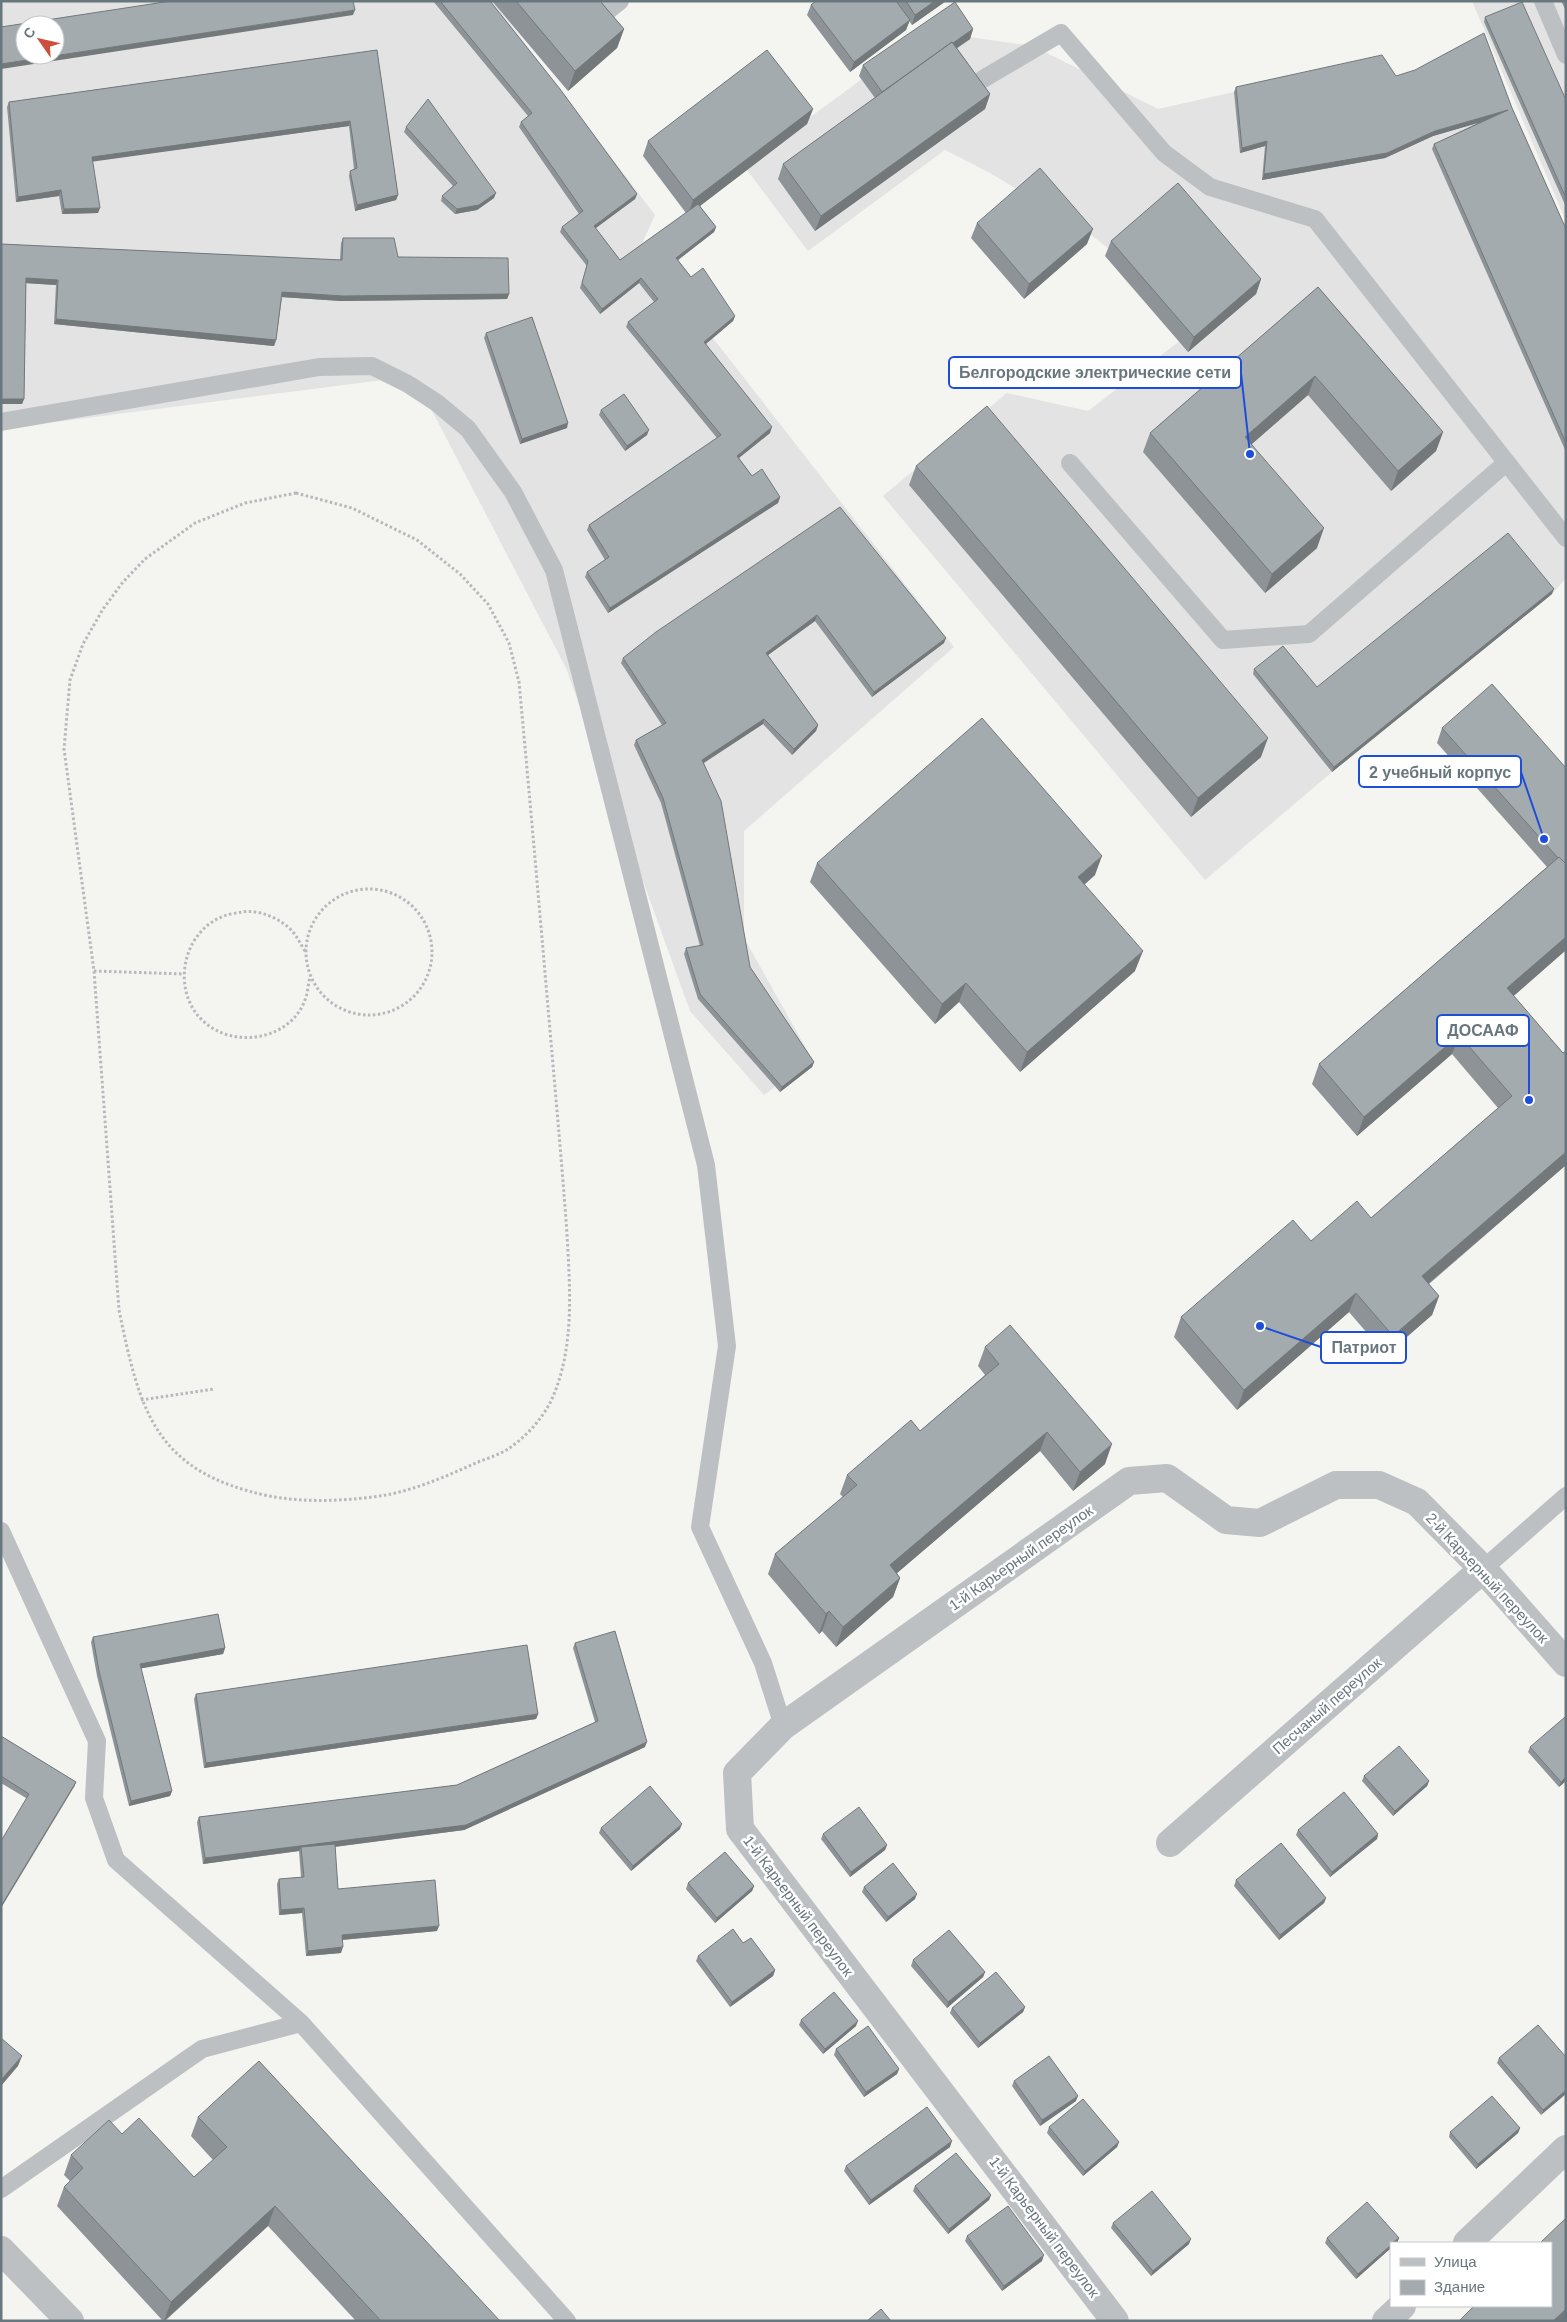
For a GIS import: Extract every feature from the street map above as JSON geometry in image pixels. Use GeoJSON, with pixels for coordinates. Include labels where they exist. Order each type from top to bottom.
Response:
{"type":"FeatureCollection","features":[{"type":"Feature","properties":{"kind":"street","name":"2-й Карьерный переулок"},"geometry":{"type":"LineString","coordinates":[[1129,1481],[1167,1478],[1226,1520],[1260,1523],[1336,1485],[1379,1485],[1417,1502],[1482,1569],[1566,1664]]}},
{"type":"Feature","properties":{"kind":"street","name":"1-й Карьерный переулок"},"geometry":{"type":"LineString","coordinates":[[1115,2321],[740,1830],[737,1773],[783,1726],[1129,1481]]}},
{"type":"Feature","properties":{"kind":"street","name":"Песчаный переулок"},"geometry":{"type":"LineString","coordinates":[[1170,1843],[1482,1569]]}},
{"type":"Feature","properties":{"kind":"street"},"geometry":{"type":"LineString","coordinates":[[1468,2242],[1566,2149]]}},
{"type":"Feature","properties":{"kind":"street"},"geometry":{"type":"LineString","coordinates":[[1,2250],[70,2321]]}},
{"type":"Feature","properties":{"kind":"street"},"geometry":{"type":"LineString","coordinates":[[1386,2321],[1401,2307]]}},
{"type":"Feature","properties":{"kind":"lane"},"geometry":{"type":"LineString","coordinates":[[604,1],[610,9],[620,1]]}},
{"type":"Feature","properties":{"kind":"lane"},"geometry":{"type":"LineString","coordinates":[[1542,1],[1566,55]]}},
{"type":"Feature","properties":{"kind":"lane"},"geometry":{"type":"LineString","coordinates":[[983,79],[1061,33],[1164,153],[1210,188],[1315,219],[1566,538]]}},
{"type":"Feature","properties":{"kind":"lane"},"geometry":{"type":"LineString","coordinates":[[1,422],[319,367],[372,366],[408,384],[437,403],[468,429],[513,492],[554,570],[706,1165],[727,1346],[700,1527],[763,1663],[783,1726]]}},
{"type":"Feature","properties":{"kind":"lane"},"geometry":{"type":"LineString","coordinates":[[1070,463],[1223,640],[1309,634],[1506,463]]}},
{"type":"Feature","properties":{"kind":"lane"},"geometry":{"type":"LineString","coordinates":[[1482,1569],[1566,1496]]}},
{"type":"Feature","properties":{"kind":"lane"},"geometry":{"type":"LineString","coordinates":[[1,1531],[97,1741],[94,1798],[116,1860],[301,2023],[567,2321]]}},
{"type":"Feature","properties":{"kind":"lane"},"geometry":{"type":"LineString","coordinates":[[1,2190],[202,2048],[301,2023]]}},
{"type":"Feature","properties":{"kind":"path"},"geometry":{"type":"LineString","coordinates":[[296,493],[360,512],[417,540],[460,574],[488,604],[509,643],[519,682],[564,1189],[570,1306],[564,1364],[550,1403],[532,1428],[508,1449],[420,1486],[386,1495],[314,1500],[274,1497],[238,1489],[205,1474],[173,1451],[155,1428],[141,1400],[119,1310],[94,971],[64,749],[70,680],[83,644],[103,609],[123,582],[145,558],[195,523],[245,502],[296,493]]}},
{"type":"Feature","properties":{"kind":"path"},"geometry":{"type":"LineString","coordinates":[[306,952],[293,931],[272,916],[248,911],[223,916],[202,929],[188,949],[183,974],[187,998],[201,1019],[221,1034],[245,1039],[269,1034],[290,1021],[305,1001],[310,976],[306,952],[310,927],[324,907],[345,893],[369,888],[394,892],[414,906],[428,927],[433,951],[428,976],[414,996],[394,1010],[370,1015],[345,1011],[324,997],[310,976]]}},
{"type":"Feature","properties":{"kind":"path"},"geometry":{"type":"LineString","coordinates":[[94,971],[183,974]]}},
{"type":"Feature","properties":{"kind":"path"},"geometry":{"type":"LineString","coordinates":[[141,1400],[214,1389]]}},
{"type":"Feature","properties":{"kind":"shaded area"},"geometry":{"type":"Polygon","coordinates":[[[1,1],[493,1],[655,215],[641,246],[954,647],[744,831],[744,938],[812,1059],[764,1095],[690,1011],[566,668],[414,376],[1,429],[1,1]]]}},
{"type":"Feature","properties":{"kind":"shaded area"},"geometry":{"type":"Polygon","coordinates":[[[1472,1],[1566,1],[1566,221],[1472,1]]]}},
{"type":"Feature","properties":{"kind":"shaded area"},"geometry":{"type":"Polygon","coordinates":[[[927,31],[1033,46],[1158,109],[1234,92],[1395,81],[1482,38],[1566,233],[1566,578],[1552,594],[1332,772],[1205,880],[883,496],[1007,393],[1088,411],[1202,324],[1084,229],[990,173],[945,150],[808,251],[744,166],[927,31]]]}},
{"type":"Feature","properties":{"kind":"building"},"geometry":{"type":"Polygon","coordinates":[[[171,1],[353,1],[355,10],[65,54],[65,17],[171,1]]]}},
{"type":"Feature","properties":{"kind":"building"},"geometry":{"type":"Polygon","coordinates":[[[440,1],[490,1],[560,89],[637,194],[594,226],[620,260],[698,204],[716,227],[676,258],[691,277],[703,268],[735,316],[704,342],[772,427],[737,456],[752,476],[762,469],[780,497],[610,608],[587,572],[609,557],[589,525],[721,435],[628,322],[658,299],[641,278],[602,309],[582,283],[588,261],[562,227],[583,211],[521,122],[532,113],[440,1]]]}},
{"type":"Feature","properties":{"kind":"building"},"geometry":{"type":"Polygon","coordinates":[[[516,1],[600,1],[624,29],[575,71],[516,1]]]}},
{"type":"Feature","properties":{"kind":"building"},"geometry":{"type":"Polygon","coordinates":[[[816,1],[896,1],[910,20],[854,62],[811,5],[816,1]]]}},
{"type":"Feature","properties":{"kind":"building"},"geometry":{"type":"Polygon","coordinates":[[[906,1],[935,1],[915,15],[906,1]]]}},
{"type":"Feature","properties":{"kind":"building"},"geometry":{"type":"Polygon","coordinates":[[[955,2],[973,29],[882,92],[863,65],[955,2]]]}},
{"type":"Feature","properties":{"kind":"building"},"geometry":{"type":"Polygon","coordinates":[[[1522,2],[1566,100],[1566,198],[1485,17],[1522,2]]]}},
{"type":"Feature","properties":{"kind":"building"},"geometry":{"type":"Polygon","coordinates":[[[15,25],[15,62],[1,64],[1,27],[15,25]]]}},
{"type":"Feature","properties":{"kind":"building"},"geometry":{"type":"Polygon","coordinates":[[[1484,33],[1512,108],[1566,229],[1566,443],[1434,144],[1508,110],[1435,131],[1387,153],[1264,174],[1267,141],[1242,148],[1236,87],[1382,55],[1396,76],[1415,70],[1484,33]]]}},
{"type":"Feature","properties":{"kind":"building"},"geometry":{"type":"Polygon","coordinates":[[[952,42],[990,94],[821,216],[783,164],[952,42]]]}},
{"type":"Feature","properties":{"kind":"building"},"geometry":{"type":"Polygon","coordinates":[[[377,50],[398,195],[357,205],[350,171],[357,168],[350,121],[92,157],[100,208],[64,209],[61,190],[18,197],[9,102],[377,50]]]}},
{"type":"Feature","properties":{"kind":"building"},"geometry":{"type":"Polygon","coordinates":[[[767,50],[813,109],[693,200],[648,141],[767,50]]]}},
{"type":"Feature","properties":{"kind":"building"},"geometry":{"type":"Polygon","coordinates":[[[428,99],[496,193],[479,205],[457,209],[442,196],[457,183],[406,127],[428,99]]]}},
{"type":"Feature","properties":{"kind":"building"},"geometry":{"type":"Polygon","coordinates":[[[1040,168],[1093,229],[1029,284],[977,223],[1040,168]]]}},
{"type":"Feature","properties":{"kind":"building"},"geometry":{"type":"Polygon","coordinates":[[[1178,183],[1261,279],[1194,337],[1111,241],[1178,183]]]}},
{"type":"Feature","properties":{"kind":"building"},"geometry":{"type":"Polygon","coordinates":[[[343,238],[394,238],[398,257],[508,258],[509,294],[343,296],[282,292],[276,340],[56,319],[58,280],[26,278],[24,399],[1,399],[1,244],[342,260],[343,238]]]}},
{"type":"Feature","properties":{"kind":"building"},"geometry":{"type":"Polygon","coordinates":[[[1318,287],[1443,432],[1398,471],[1315,376],[1245,437],[1324,528],[1272,574],[1150,433],[1318,287]]]}},
{"type":"Feature","properties":{"kind":"building"},"geometry":{"type":"Polygon","coordinates":[[[532,317],[568,423],[522,439],[486,333],[532,317]]]}},
{"type":"Feature","properties":{"kind":"building"},"geometry":{"type":"Polygon","coordinates":[[[624,394],[649,430],[627,446],[601,410],[624,394]]]}},
{"type":"Feature","properties":{"kind":"building"},"geometry":{"type":"Polygon","coordinates":[[[987,406],[1268,738],[1198,798],[916,466],[987,406]]]}},
{"type":"Feature","properties":{"kind":"building"},"geometry":{"type":"Polygon","coordinates":[[[840,507],[946,638],[874,692],[817,615],[766,653],[818,725],[794,749],[764,719],[702,760],[721,801],[750,967],[814,1062],[782,1087],[700,994],[686,948],[703,945],[663,798],[636,740],[666,723],[623,658],[656,632],[840,507]]]}},
{"type":"Feature","properties":{"kind":"building"},"geometry":{"type":"Polygon","coordinates":[[[1508,533],[1554,589],[1334,767],[1254,669],[1283,646],[1317,687],[1508,533]]]}},
{"type":"Feature","properties":{"kind":"building"},"geometry":{"type":"Polygon","coordinates":[[[1492,684],[1566,768],[1566,864],[1558,858],[1442,728],[1492,684]]]}},
{"type":"Feature","properties":{"kind":"building"},"geometry":{"type":"Polygon","coordinates":[[[982,718],[1102,856],[1078,877],[1143,951],[1027,1052],[966,983],[942,1004],[817,863],[982,718]]]}},
{"type":"Feature","properties":{"kind":"building"},"geometry":{"type":"Polygon","coordinates":[[[1559,857],[1566,864],[1566,937],[1507,988],[1563,1053],[1566,1051],[1566,1152],[1422,1276],[1439,1296],[1393,1336],[1356,1293],[1244,1390],[1181,1317],[1293,1220],[1311,1241],[1357,1201],[1371,1218],[1512,1096],[1459,1035],[1364,1117],[1319,1064],[1559,857]]]}},
{"type":"Feature","properties":{"kind":"building"},"geometry":{"type":"Polygon","coordinates":[[[1010,1325],[1112,1444],[1080,1472],[1047,1432],[890,1565],[900,1578],[843,1627],[829,1611],[826,1614],[775,1554],[857,1485],[847,1475],[911,1420],[920,1431],[999,1364],[985,1347],[1010,1325]]]}},
{"type":"Feature","properties":{"kind":"building"},"geometry":{"type":"Polygon","coordinates":[[[218,1614],[225,1648],[140,1664],[172,1791],[131,1801],[99,1671],[93,1637],[218,1614]]]}},
{"type":"Feature","properties":{"kind":"building"},"geometry":{"type":"Polygon","coordinates":[[[615,1631],[647,1742],[466,1825],[205,1858],[199,1817],[457,1785],[598,1721],[575,1643],[615,1631]]]}},
{"type":"Feature","properties":{"kind":"building"},"geometry":{"type":"Polygon","coordinates":[[[527,1645],[538,1714],[206,1763],[196,1694],[527,1645]]]}},
{"type":"Feature","properties":{"kind":"building"},"geometry":{"type":"Polygon","coordinates":[[[1565,1717],[1566,1777],[1561,1782],[1530,1747],[1565,1717]]]}},
{"type":"Feature","properties":{"kind":"building"},"geometry":{"type":"Polygon","coordinates":[[[1,1736],[76,1782],[1,1906],[1,1841],[29,1794],[1,1776],[1,1736]]]}},
{"type":"Feature","properties":{"kind":"building"},"geometry":{"type":"Polygon","coordinates":[[[1399,1746],[1429,1781],[1395,1811],[1364,1776],[1399,1746]]]}},
{"type":"Feature","properties":{"kind":"building"},"geometry":{"type":"Polygon","coordinates":[[[650,1786],[682,1824],[633,1866],[601,1828],[650,1786]]]}},
{"type":"Feature","properties":{"kind":"building"},"geometry":{"type":"Polygon","coordinates":[[[1344,1792],[1378,1834],[1332,1872],[1298,1830],[1344,1792]]]}},
{"type":"Feature","properties":{"kind":"building"},"geometry":{"type":"Polygon","coordinates":[[[859,1807],[887,1845],[851,1872],[823,1834],[859,1807]]]}},
{"type":"Feature","properties":{"kind":"building"},"geometry":{"type":"Polygon","coordinates":[[[1281,1843],[1326,1898],[1280,1935],[1236,1880],[1281,1843]]]}},
{"type":"Feature","properties":{"kind":"building"},"geometry":{"type":"Polygon","coordinates":[[[335,1844],[338,1889],[435,1880],[439,1926],[342,1935],[343,1947],[308,1951],[304,1908],[281,1910],[279,1879],[304,1877],[301,1847],[335,1844]]]}},
{"type":"Feature","properties":{"kind":"building"},"geometry":{"type":"Polygon","coordinates":[[[725,1852],[754,1886],[717,1918],[688,1883],[725,1852]]]}},
{"type":"Feature","properties":{"kind":"building"},"geometry":{"type":"Polygon","coordinates":[[[893,1863],[917,1894],[888,1917],[864,1887],[893,1863]]]}},
{"type":"Feature","properties":{"kind":"building"},"geometry":{"type":"Polygon","coordinates":[[[733,1929],[743,1943],[751,1938],[775,1970],[732,2002],[698,1956],[733,1929]]]}},
{"type":"Feature","properties":{"kind":"building"},"geometry":{"type":"Polygon","coordinates":[[[949,1930],[985,1972],[948,2002],[913,1960],[949,1930]]]}},
{"type":"Feature","properties":{"kind":"building"},"geometry":{"type":"Polygon","coordinates":[[[996,1972],[1025,2007],[980,2043],[952,2008],[996,1972]]]}},
{"type":"Feature","properties":{"kind":"building"},"geometry":{"type":"Polygon","coordinates":[[[834,1992],[858,2021],[825,2049],[801,2020],[834,1992]]]}},
{"type":"Feature","properties":{"kind":"building"},"geometry":{"type":"Polygon","coordinates":[[[1538,2025],[1566,2057],[1566,2090],[1543,2110],[1499,2058],[1538,2025]]]}},
{"type":"Feature","properties":{"kind":"building"},"geometry":{"type":"Polygon","coordinates":[[[868,2026],[899,2069],[866,2092],[836,2049],[868,2026]]]}},
{"type":"Feature","properties":{"kind":"building"},"geometry":{"type":"Polygon","coordinates":[[[1,2038],[22,2056],[1,2080],[1,2038]]]}},
{"type":"Feature","properties":{"kind":"building"},"geometry":{"type":"Polygon","coordinates":[[[1049,2056],[1078,2096],[1042,2120],[1014,2081],[1049,2056]]]}},
{"type":"Feature","properties":{"kind":"building"},"geometry":{"type":"Polygon","coordinates":[[[259,2061],[500,2321],[381,2321],[275,2206],[171,2302],[64,2187],[83,2168],[71,2155],[109,2120],[122,2134],[139,2118],[194,2177],[227,2147],[198,2117],[259,2061]]]}},
{"type":"Feature","properties":{"kind":"building"},"geometry":{"type":"Polygon","coordinates":[[[1492,2096],[1520,2128],[1478,2164],[1450,2132],[1492,2096]]]}},
{"type":"Feature","properties":{"kind":"building"},"geometry":{"type":"Polygon","coordinates":[[[1083,2099],[1119,2142],[1085,2171],[1049,2127],[1083,2099]]]}},
{"type":"Feature","properties":{"kind":"building"},"geometry":{"type":"Polygon","coordinates":[[[927,2107],[952,2141],[871,2200],[846,2166],[927,2107]]]}},
{"type":"Feature","properties":{"kind":"building"},"geometry":{"type":"Polygon","coordinates":[[[956,2153],[991,2195],[949,2229],[915,2186],[956,2153]]]}},
{"type":"Feature","properties":{"kind":"building"},"geometry":{"type":"Polygon","coordinates":[[[1152,2191],[1191,2239],[1153,2271],[1113,2223],[1152,2191]]]}},
{"type":"Feature","properties":{"kind":"building"},"geometry":{"type":"Polygon","coordinates":[[[1367,2202],[1399,2238],[1390,2242],[1390,2246],[1358,2274],[1327,2238],[1367,2202]]]}},
{"type":"Feature","properties":{"kind":"building"},"geometry":{"type":"Polygon","coordinates":[[[1008,2206],[1044,2255],[1004,2286],[967,2236],[1008,2206]]]}},
{"type":"Feature","properties":{"kind":"building"},"geometry":{"type":"Polygon","coordinates":[[[1566,2218],[1566,2309],[1553,2321],[1459,2321],[1473,2307],[1552,2307],[1552,2242],[1541,2242],[1566,2218]]]}},
{"type":"Feature","properties":{"kind":"building"},"geometry":{"type":"Polygon","coordinates":[[[881,2309],[891,2321],[867,2321],[881,2309]]]}},
{"type":"Feature","properties":{"kind":"place","name":"Белгородские электрические сети"},"geometry":{"type":"Point","coordinates":[1250,454]}},
{"type":"Feature","properties":{"kind":"place","name":"2 учебный корпус"},"geometry":{"type":"Point","coordinates":[1544,839]}},
{"type":"Feature","properties":{"kind":"place","name":"ДОСААФ"},"geometry":{"type":"Point","coordinates":[1529,1100]}},
{"type":"Feature","properties":{"kind":"place","name":"Патриот"},"geometry":{"type":"Point","coordinates":[1260,1326]}}]}
